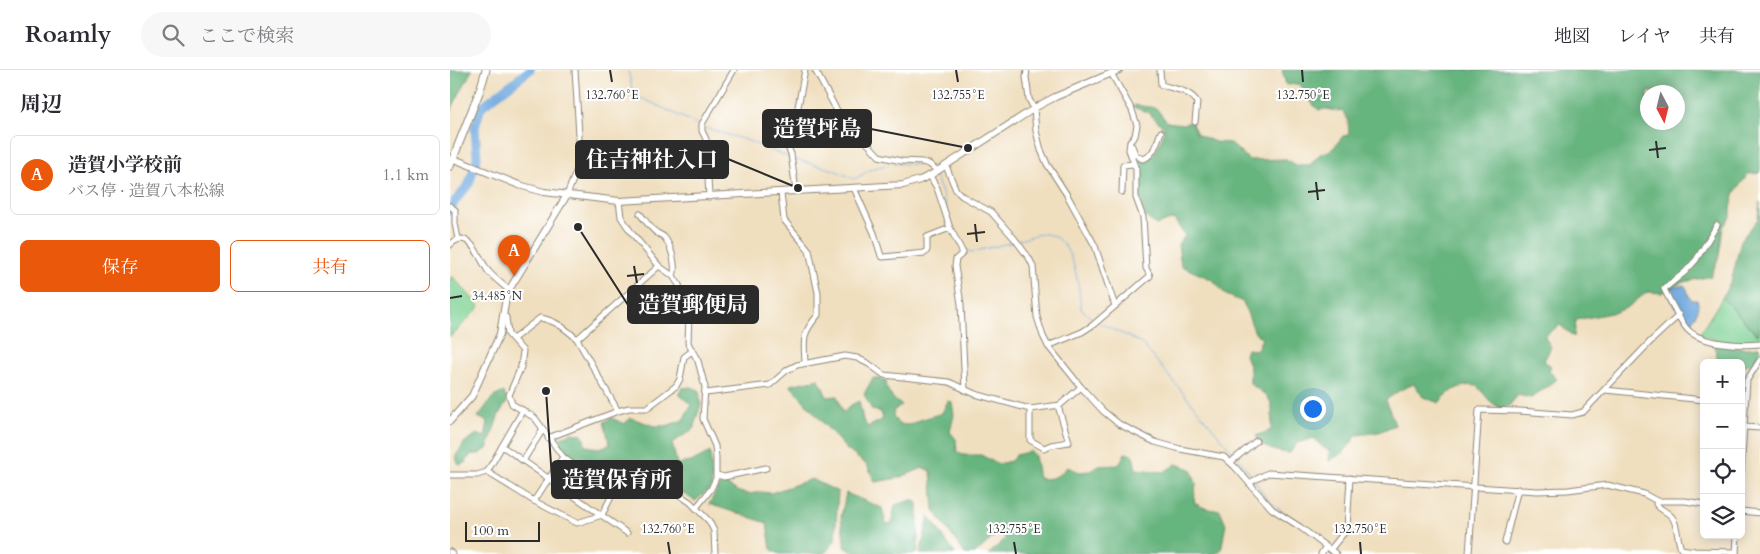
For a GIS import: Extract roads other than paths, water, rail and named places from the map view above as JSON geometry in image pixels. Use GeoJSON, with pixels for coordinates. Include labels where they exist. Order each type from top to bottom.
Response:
{"type":"FeatureCollection","features":[{"type":"Feature","properties":{"kind":"highway"},"geometry":{"type":"LineString","coordinates":[[452,163],[486,70]]}},
{"type":"Feature","properties":{"kind":"main road"},"geometry":{"type":"LineString","coordinates":[[452,163],[469,166],[519,185],[544,192],[619,201],[903,185],[930,176],[1055,97],[1118,70]]}},
{"type":"Feature","properties":{"kind":"main road"},"geometry":{"type":"LineString","coordinates":[[450,421],[472,396],[500,334],[509,290],[567,195]]}},
{"type":"Feature","properties":{"kind":"street"},"geometry":{"type":"LineString","coordinates":[[567,195],[578,167],[579,136],[575,70]]}},
{"type":"Feature","properties":{"kind":"street"},"geometry":{"type":"LineString","coordinates":[[709,197],[706,139],[702,131],[702,124],[734,70]]}},
{"type":"Feature","properties":{"kind":"street"},"geometry":{"type":"LineString","coordinates":[[796,192],[791,154],[787,145],[798,107],[805,70]]}},
{"type":"Feature","properties":{"kind":"street"},"geometry":{"type":"LineString","coordinates":[[815,70],[836,109],[879,156],[901,161],[922,162],[929,164],[938,171]]}},
{"type":"Feature","properties":{"kind":"street"},"geometry":{"type":"LineString","coordinates":[[1027,70],[1029,99],[1034,109],[1036,131],[1041,150],[1047,164],[1068,195],[1095,246],[1115,306]]}},
{"type":"Feature","properties":{"kind":"street"},"geometry":{"type":"LineString","coordinates":[[1160,70],[1161,86],[1188,93],[1194,97],[1197,102],[1195,122]]}},
{"type":"Feature","properties":{"kind":"street"},"geometry":{"type":"LineString","coordinates":[[1048,346],[1082,332],[1093,325],[1150,276],[1146,268],[1142,217],[1136,198],[1136,169],[1129,150],[1137,125],[1122,92],[1110,74]]}},
{"type":"Feature","properties":{"kind":"street"},"geometry":{"type":"LineString","coordinates":[[1130,142],[1135,154],[1142,159],[1147,159],[1151,155],[1161,132]]}},
{"type":"Feature","properties":{"kind":"street"},"geometry":{"type":"LineString","coordinates":[[1122,192],[1123,165],[1133,164]]}},
{"type":"Feature","properties":{"kind":"street"},"geometry":{"type":"LineString","coordinates":[[946,166],[956,190],[962,196],[991,212],[1021,247],[1033,266],[1038,318],[1048,346],[1104,411],[1119,424],[1155,442],[1180,449],[1224,457],[1233,461],[1272,509],[1336,554]]}},
{"type":"Feature","properties":{"kind":"street"},"geometry":{"type":"LineString","coordinates":[[930,176],[937,188],[950,228],[963,253],[956,259],[955,266],[961,304],[965,390]]}},
{"type":"Feature","properties":{"kind":"street"},"geometry":{"type":"LineString","coordinates":[[854,188],[883,257],[925,253],[928,250],[927,237],[950,228]]}},
{"type":"Feature","properties":{"kind":"street"},"geometry":{"type":"LineString","coordinates":[[781,193],[784,220],[809,250],[818,293],[818,315],[808,326],[804,337],[806,363]]}},
{"type":"Feature","properties":{"kind":"street"},"geometry":{"type":"LineString","coordinates":[[619,201],[621,217],[659,266],[672,276],[679,285],[689,314],[688,344],[698,361],[706,393],[703,419],[715,446],[717,475],[711,489],[696,508]]}},
{"type":"Feature","properties":{"kind":"street"},"geometry":{"type":"LineString","coordinates":[[452,208],[458,239]]}},
{"type":"Feature","properties":{"kind":"street"},"geometry":{"type":"LineString","coordinates":[[640,214],[656,233],[663,236],[667,243],[673,256],[674,272],[672,276]]}},
{"type":"Feature","properties":{"kind":"street"},"geometry":{"type":"LineString","coordinates":[[1717,226],[1696,260],[1685,272],[1664,289],[1688,330],[1698,337],[1712,341],[1760,344]]}},
{"type":"Feature","properties":{"kind":"street"},"geometry":{"type":"LineString","coordinates":[[450,245],[463,238],[473,246],[489,272],[509,290]]}},
{"type":"Feature","properties":{"kind":"street"},"geometry":{"type":"LineString","coordinates":[[578,339],[659,266]]}},
{"type":"Feature","properties":{"kind":"street"},"geometry":{"type":"LineString","coordinates":[[1470,554],[1479,410],[1572,415],[1584,412],[1651,341],[1679,315]]}},
{"type":"Feature","properties":{"kind":"street"},"geometry":{"type":"LineString","coordinates":[[503,316],[506,318],[508,334],[523,351],[521,366],[508,396],[512,404],[535,418],[563,458],[584,473],[619,481],[650,492],[678,494],[709,521],[714,531],[715,554]]}},
{"type":"Feature","properties":{"kind":"street"},"geometry":{"type":"LineString","coordinates":[[513,339],[540,318],[550,319],[578,339],[618,411]]}},
{"type":"Feature","properties":{"kind":"street"},"geometry":{"type":"LineString","coordinates":[[548,438],[618,411],[629,408],[647,408],[676,386],[680,379],[684,356],[692,351]]}},
{"type":"Feature","properties":{"kind":"street"},"geometry":{"type":"LineString","coordinates":[[706,393],[770,384],[787,370],[806,363],[845,356],[857,358],[884,375],[949,382],[965,390],[1030,408],[1060,406],[1081,386]]}},
{"type":"Feature","properties":{"kind":"street"},"geometry":{"type":"LineString","coordinates":[[1745,391],[1747,380],[1760,360]]}},
{"type":"Feature","properties":{"kind":"street"},"geometry":{"type":"LineString","coordinates":[[1605,390],[1700,400]]}},
{"type":"Feature","properties":{"kind":"street"},"geometry":{"type":"LineString","coordinates":[[1030,408],[1030,440],[1044,448],[1069,442],[1058,406]]}},
{"type":"Feature","properties":{"kind":"street"},"geometry":{"type":"LineString","coordinates":[[487,472],[523,410]]}},
{"type":"Feature","properties":{"kind":"street"},"geometry":{"type":"LineString","coordinates":[[1745,428],[1760,428]]}},
{"type":"Feature","properties":{"kind":"street"},"geometry":{"type":"LineString","coordinates":[[523,461],[542,430]]}},
{"type":"Feature","properties":{"kind":"street"},"geometry":{"type":"LineString","coordinates":[[1233,461],[1256,441]]}},
{"type":"Feature","properties":{"kind":"street"},"geometry":{"type":"LineString","coordinates":[[502,446],[627,533]]}},
{"type":"Feature","properties":{"kind":"street"},"geometry":{"type":"LineString","coordinates":[[534,501],[563,458]]}},
{"type":"Feature","properties":{"kind":"street"},"geometry":{"type":"LineString","coordinates":[[717,475],[724,477],[766,468]]}},
{"type":"Feature","properties":{"kind":"street"},"geometry":{"type":"LineString","coordinates":[[450,475],[487,472],[534,501],[577,523],[602,514],[619,481]]}},
{"type":"Feature","properties":{"kind":"street"},"geometry":{"type":"LineString","coordinates":[[1248,480],[1268,473],[1518,489],[1568,490],[1607,485],[1644,494],[1657,501],[1685,501],[1700,503]]}},
{"type":"Feature","properties":{"kind":"street"},"geometry":{"type":"LineString","coordinates":[[1321,554],[1347,529],[1350,478]]}},
{"type":"Feature","properties":{"kind":"street"},"geometry":{"type":"LineString","coordinates":[[1505,542],[1518,489]]}},
{"type":"Feature","properties":{"kind":"street"},"geometry":{"type":"LineString","coordinates":[[1657,501],[1656,504],[1659,508],[1674,519],[1677,540],[1681,549],[1736,553],[1737,539]]}},
{"type":"Feature","properties":{"kind":"street"},"geometry":{"type":"LineString","coordinates":[[1745,511],[1760,513]]}},
{"type":"Feature","properties":{"kind":"water"},"geometry":{"type":"Polygon","coordinates":[[[1684,285],[1690,298],[1697,300],[1698,303],[1698,309],[1692,322],[1689,322],[1675,306],[1668,293],[1672,288],[1684,285]]]}},
{"type":"Feature","properties":{"kind":"waterway"},"geometry":{"type":"LineString","coordinates":[[450,211],[455,201],[469,184],[477,158],[475,127],[481,107],[530,70]]}},
{"type":"Feature","properties":{"kind":"waterway"},"geometry":{"type":"LineString","coordinates":[[628,70],[632,89],[637,96],[701,126]]}},
{"type":"Feature","properties":{"kind":"waterway"},"geometry":{"type":"LineString","coordinates":[[705,128],[746,140],[790,158]]}},
{"type":"Feature","properties":{"kind":"waterway"},"geometry":{"type":"LineString","coordinates":[[794,159],[834,170],[854,179],[875,168],[897,164],[915,164],[929,168],[933,172]]}},
{"type":"Feature","properties":{"kind":"waterway"},"geometry":{"type":"LineString","coordinates":[[935,175],[948,214]]}},
{"type":"Feature","properties":{"kind":"waterway"},"geometry":{"type":"LineString","coordinates":[[953,229],[966,250],[972,252],[1013,242]]}},
{"type":"Feature","properties":{"kind":"waterway"},"geometry":{"type":"LineString","coordinates":[[1019,240],[1046,234],[1056,238],[1063,244],[1074,265],[1081,309],[1094,320]]}},
{"type":"Feature","properties":{"kind":"waterway"},"geometry":{"type":"LineString","coordinates":[[1100,323],[1143,345],[1236,456]]}},
{"type":"Feature","properties":{"kind":"waterway"},"geometry":{"type":"LineString","coordinates":[[1239,459],[1253,478]]}},
{"type":"Feature","properties":{"kind":"waterway"},"geometry":{"type":"LineString","coordinates":[[1255,481],[1266,498],[1331,546]]}},
{"type":"Feature","properties":{"kind":"waterway"},"geometry":{"type":"LineString","coordinates":[[1334,549],[1341,554]]}},
{"type":"Feature","properties":{"kind":"place","name":"造賀坪島"},"geometry":{"type":"Point","coordinates":[968,148]}},
{"type":"Feature","properties":{"kind":"place","name":"住吉神社入口"},"geometry":{"type":"Point","coordinates":[798,188]}},
{"type":"Feature","properties":{"kind":"place","name":"造賀郵便局"},"geometry":{"type":"Point","coordinates":[578,227]}},
{"type":"Feature","properties":{"kind":"place","name":"造賀小学校前"},"geometry":{"type":"Point","coordinates":[514,276]}},
{"type":"Feature","properties":{"kind":"place","name":"造賀保育所"},"geometry":{"type":"Point","coordinates":[546,391]}}]}
